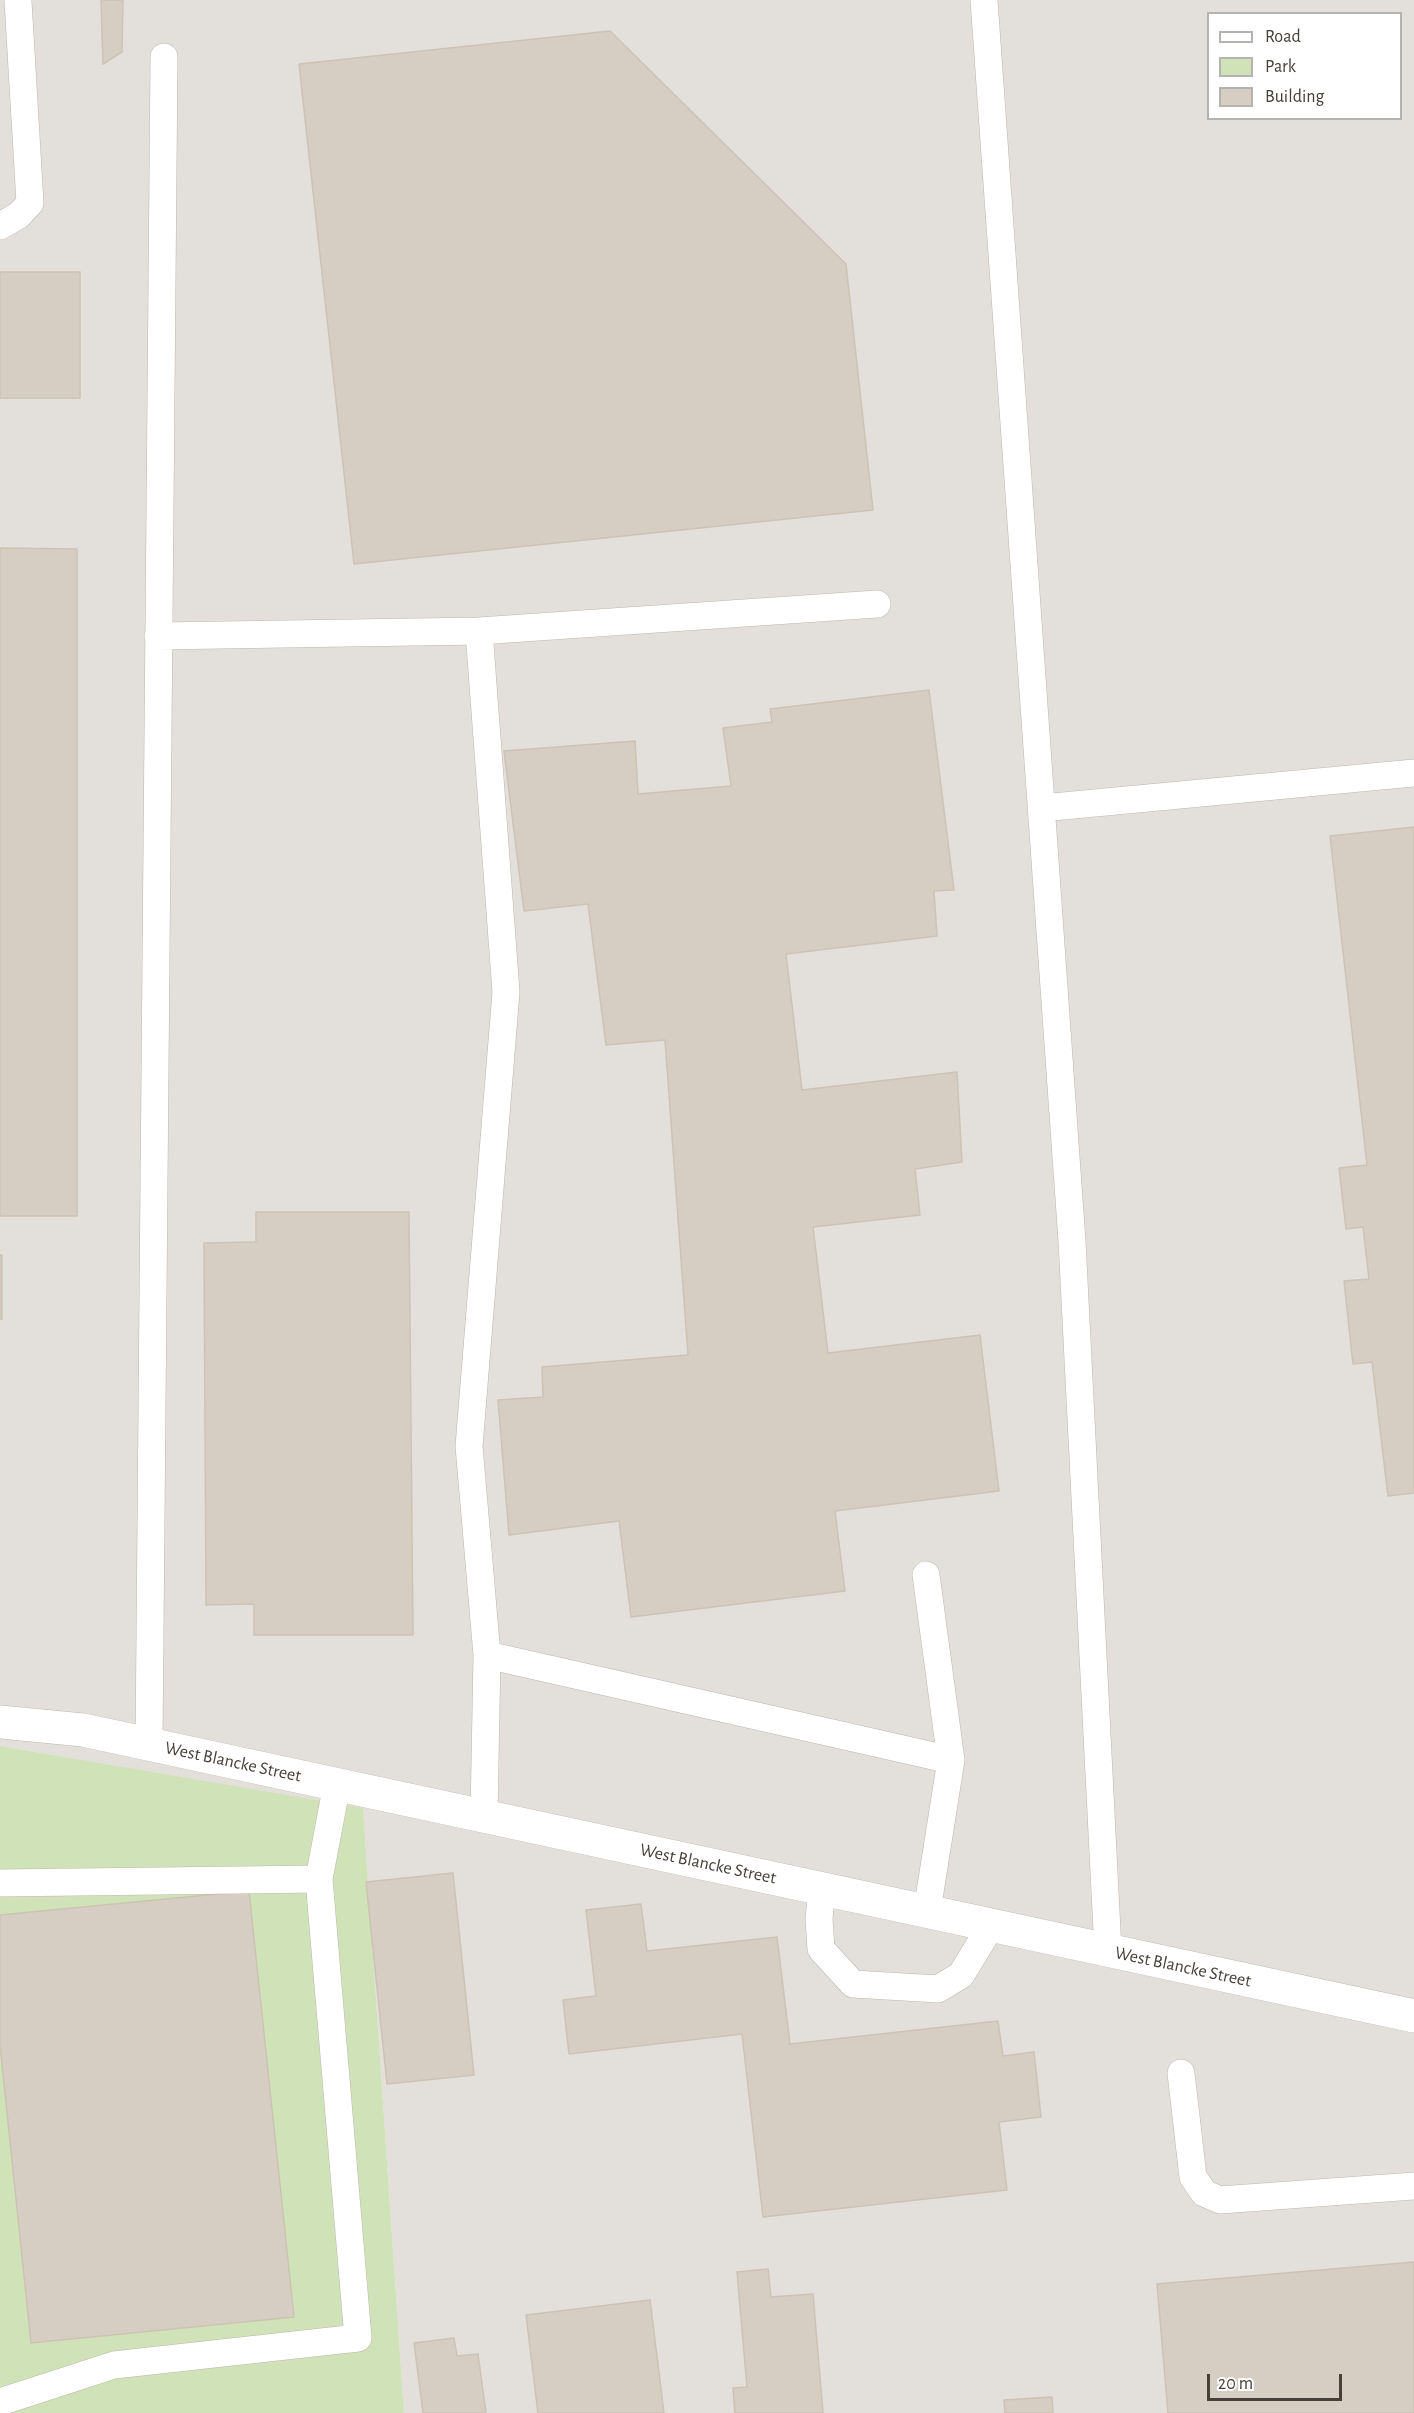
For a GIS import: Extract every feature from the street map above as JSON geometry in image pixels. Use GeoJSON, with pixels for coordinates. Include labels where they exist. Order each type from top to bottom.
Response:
{"type":"FeatureCollection","features":[{"type":"Feature","properties":{"kind":"street","name":"West Blancke Street"},"geometry":{"type":"LineString","coordinates":[[0,1722],[83,1730],[1414,2016]]}},
{"type":"Feature","properties":{"kind":"lane"},"geometry":{"type":"LineString","coordinates":[[984,0],[1072,1241],[1108,1951]]}},
{"type":"Feature","properties":{"kind":"lane"},"geometry":{"type":"LineString","coordinates":[[0,226],[19,215],[30,203],[18,1]]}},
{"type":"Feature","properties":{"kind":"lane"},"geometry":{"type":"LineString","coordinates":[[149,1744],[164,57]]}},
{"type":"Feature","properties":{"kind":"lane"},"geometry":{"type":"LineString","coordinates":[[158,636],[479,631],[877,604]]}},
{"type":"Feature","properties":{"kind":"lane"},"geometry":{"type":"LineString","coordinates":[[479,631],[506,992],[469,1446],[487,1655],[484,1816]]}},
{"type":"Feature","properties":{"kind":"lane"},"geometry":{"type":"LineString","coordinates":[[1042,808],[1414,773]]}},
{"type":"Feature","properties":{"kind":"lane"},"geometry":{"type":"LineString","coordinates":[[926,1575],[951,1760],[927,1911]]}},
{"type":"Feature","properties":{"kind":"lane"},"geometry":{"type":"LineString","coordinates":[[487,1655],[951,1760]]}},
{"type":"Feature","properties":{"kind":"lane"},"geometry":{"type":"LineString","coordinates":[[0,2402],[114,2366],[358,2338],[319,1879],[337,1784]]}},
{"type":"Feature","properties":{"kind":"lane"},"geometry":{"type":"LineString","coordinates":[[0,1883],[319,1879]]}},
{"type":"Feature","properties":{"kind":"lane"},"geometry":{"type":"LineString","coordinates":[[822,1889],[819,1919],[821,1948],[853,1984],[938,1989],[961,1975],[991,1926]]}},
{"type":"Feature","properties":{"kind":"lane"},"geometry":{"type":"LineString","coordinates":[[1181,2073],[1193,2177],[1204,2193],[1220,2200],[1414,2186]]}},
{"type":"Feature","properties":{"kind":"shaded area"},"geometry":{"type":"Polygon","coordinates":[[[0,0],[1414,0],[1414,2413],[404,2413],[363,1809],[0,1746],[0,0]]]}},
{"type":"Feature","properties":{"kind":"green space"},"geometry":{"type":"Polygon","coordinates":[[[0,1746],[363,1808],[404,2413],[0,2413],[0,1746]]]}},
{"type":"Feature","properties":{"kind":"building"},"geometry":{"type":"Polygon","coordinates":[[[101,0],[123,0],[122,52],[103,64],[101,0]]]}},
{"type":"Feature","properties":{"kind":"building"},"geometry":{"type":"Polygon","coordinates":[[[610,31],[846,264],[873,510],[354,564],[299,64],[610,31]]]}},
{"type":"Feature","properties":{"kind":"building"},"geometry":{"type":"Polygon","coordinates":[[[0,272],[80,272],[80,398],[0,398],[0,272]]]}},
{"type":"Feature","properties":{"kind":"building"},"geometry":{"type":"Polygon","coordinates":[[[0,548],[77,549],[77,1216],[0,1216],[0,548]]]}},
{"type":"Feature","properties":{"kind":"building"},"geometry":{"type":"Polygon","coordinates":[[[929,690],[954,890],[934,891],[937,936],[786,954],[802,1090],[957,1072],[962,1162],[915,1169],[920,1215],[813,1227],[828,1353],[980,1335],[999,1491],[835,1511],[845,1591],[631,1617],[619,1521],[509,1535],[498,1400],[543,1397],[542,1367],[688,1355],[665,1040],[606,1045],[588,904],[524,911],[504,751],[635,741],[638,794],[731,786],[723,728],[772,722],[770,709],[929,690]]]}},
{"type":"Feature","properties":{"kind":"building"},"geometry":{"type":"Polygon","coordinates":[[[1414,827],[1414,1493],[1388,1496],[1372,1362],[1353,1364],[1344,1281],[1369,1279],[1363,1227],[1346,1229],[1339,1168],[1367,1165],[1330,836],[1414,827]]]}},
{"type":"Feature","properties":{"kind":"building"},"geometry":{"type":"Polygon","coordinates":[[[256,1212],[409,1212],[413,1635],[254,1635],[254,1604],[206,1605],[204,1243],[256,1242],[256,1212]]]}},
{"type":"Feature","properties":{"kind":"building"},"geometry":{"type":"Polygon","coordinates":[[[0,1255],[2,1255],[2,1319],[0,1319],[0,1255]]]}},
{"type":"Feature","properties":{"kind":"building"},"geometry":{"type":"Polygon","coordinates":[[[453,1873],[474,2075],[387,2084],[366,1882],[453,1873]]]}},
{"type":"Feature","properties":{"kind":"building"},"geometry":{"type":"Polygon","coordinates":[[[249,1891],[294,2317],[31,2343],[0,2045],[0,1915],[249,1891]]]}},
{"type":"Feature","properties":{"kind":"building"},"geometry":{"type":"Polygon","coordinates":[[[641,1904],[647,1951],[777,1937],[790,2044],[998,2021],[1003,2056],[1034,2052],[1041,2117],[999,2122],[1007,2190],[763,2217],[742,2034],[569,2054],[563,2000],[596,1996],[586,1910],[641,1904]]]}},
{"type":"Feature","properties":{"kind":"building"},"geometry":{"type":"Polygon","coordinates":[[[1414,2262],[1414,2413],[1168,2413],[1157,2284],[1414,2262]]]}},
{"type":"Feature","properties":{"kind":"building"},"geometry":{"type":"Polygon","coordinates":[[[768,2269],[771,2297],[813,2294],[823,2413],[735,2413],[733,2388],[747,2387],[737,2272],[768,2269]]]}},
{"type":"Feature","properties":{"kind":"building"},"geometry":{"type":"Polygon","coordinates":[[[650,2300],[664,2413],[538,2413],[526,2315],[650,2300]]]}},
{"type":"Feature","properties":{"kind":"building"},"geometry":{"type":"Polygon","coordinates":[[[454,2338],[457,2356],[478,2354],[486,2413],[423,2413],[414,2343],[454,2338]]]}},
{"type":"Feature","properties":{"kind":"building"},"geometry":{"type":"Polygon","coordinates":[[[1052,2397],[1053,2413],[1005,2413],[1004,2400],[1052,2397]]]}}]}
